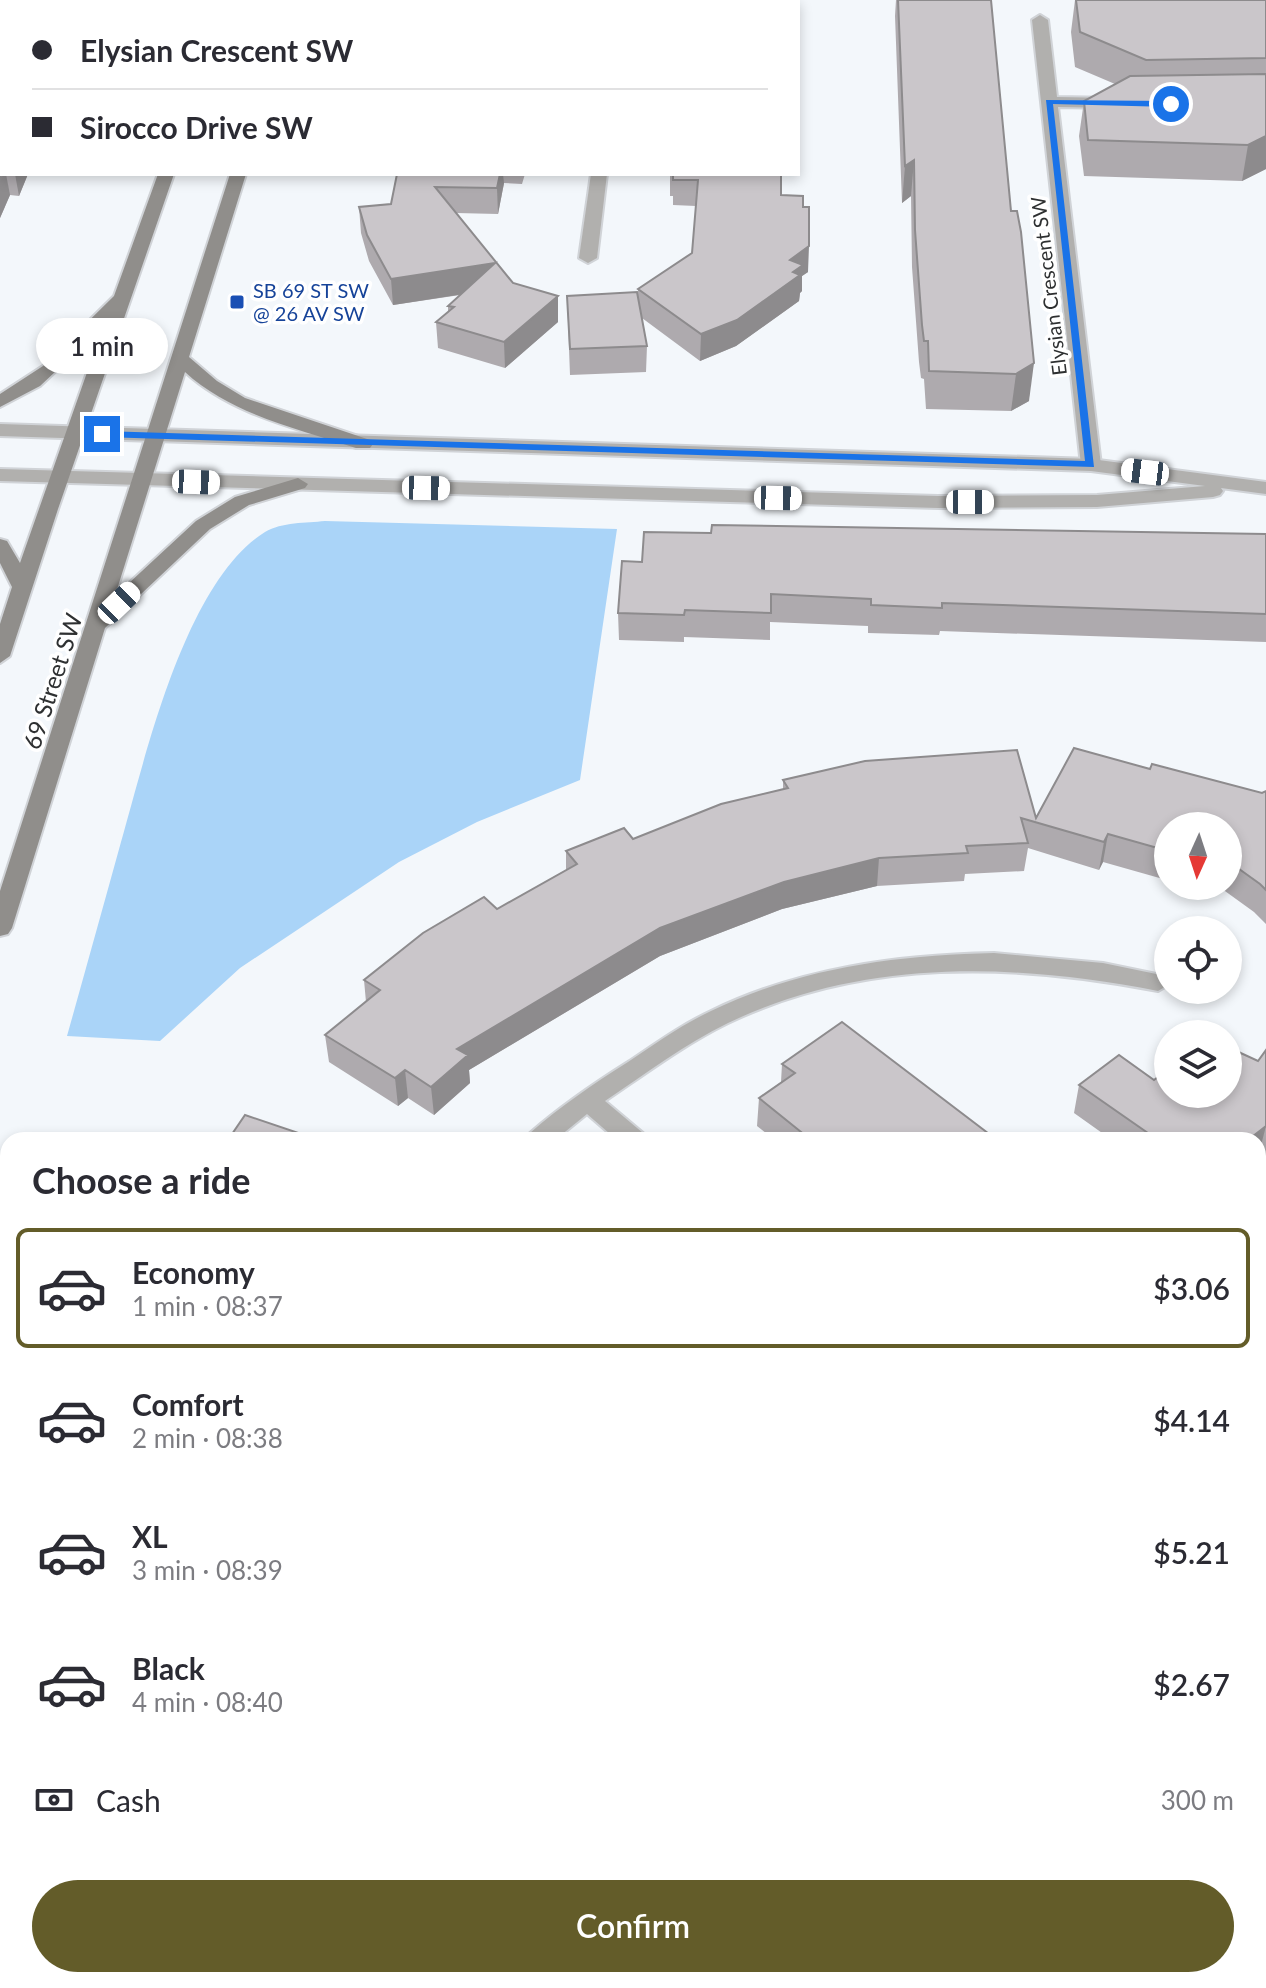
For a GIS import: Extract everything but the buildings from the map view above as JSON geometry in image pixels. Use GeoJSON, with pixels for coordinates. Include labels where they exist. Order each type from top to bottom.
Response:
{"type":"FeatureCollection","features":[{"type":"Feature","properties":{"kind":"main road"},"geometry":{"type":"LineString","coordinates":[[0,656],[165,176]]}},
{"type":"Feature","properties":{"kind":"main road","name":"69 Street SW"},"geometry":{"type":"LineString","coordinates":[[0,928],[237,176]]}},
{"type":"Feature","properties":{"kind":"main road"},"geometry":{"type":"LineString","coordinates":[[0,401],[13,396],[48,370],[124,295]]}},
{"type":"Feature","properties":{"kind":"main road"},"geometry":{"type":"LineString","coordinates":[[179,357],[210,385],[238,402],[363,444]]}},
{"type":"Feature","properties":{"kind":"main road"},"geometry":{"type":"LineString","coordinates":[[97,625],[203,525],[242,501],[298,484]]}},
{"type":"Feature","properties":{"kind":"main road"},"geometry":{"type":"LineString","coordinates":[[0,545],[24,589]]}},
{"type":"Feature","properties":{"kind":"street","name":"Elysian Crescent SW"},"geometry":{"type":"LineString","coordinates":[[1040,20],[1091,465]]}},
{"type":"Feature","properties":{"kind":"street"},"geometry":{"type":"LineString","coordinates":[[1049,102],[1125,103]]}},
{"type":"Feature","properties":{"kind":"street"},"geometry":{"type":"LineString","coordinates":[[588,258],[599,176]]}},
{"type":"Feature","properties":{"kind":"street"},"geometry":{"type":"LineString","coordinates":[[0,430],[1091,465],[1260,487]]}},
{"type":"Feature","properties":{"kind":"street"},"geometry":{"type":"LineString","coordinates":[[0,475],[938,502],[1097,501],[1260,487]]}},
{"type":"Feature","properties":{"kind":"street"},"geometry":{"type":"LineString","coordinates":[[549,1132],[587,1100],[689,1034],[728,1013],[802,985],[856,971],[951,961],[999,962],[1095,968],[1154,981]]}},
{"type":"Feature","properties":{"kind":"street"},"geometry":{"type":"LineString","coordinates":[[587,1100],[625,1132]]}},
{"type":"Feature","properties":{"kind":"shaded area"},"geometry":{"type":"Polygon","coordinates":[[[325,521],[617,529],[580,780],[477,822],[399,862],[240,968],[160,1041],[67,1036],[156,719],[191,629],[212,589],[237,556],[265,532],[286,525],[325,521]]]}},
{"type":"Feature","properties":{"kind":"place","name":"SB 69 ST SW @ 26 AV SW"},"geometry":{"type":"Point","coordinates":[237,302]}},
{"type":"Feature","properties":{"kind":"route"},"geometry":{"type":"LineString","coordinates":[[102,434],[1091,465],[1049,102],[1171,104]]}}]}
